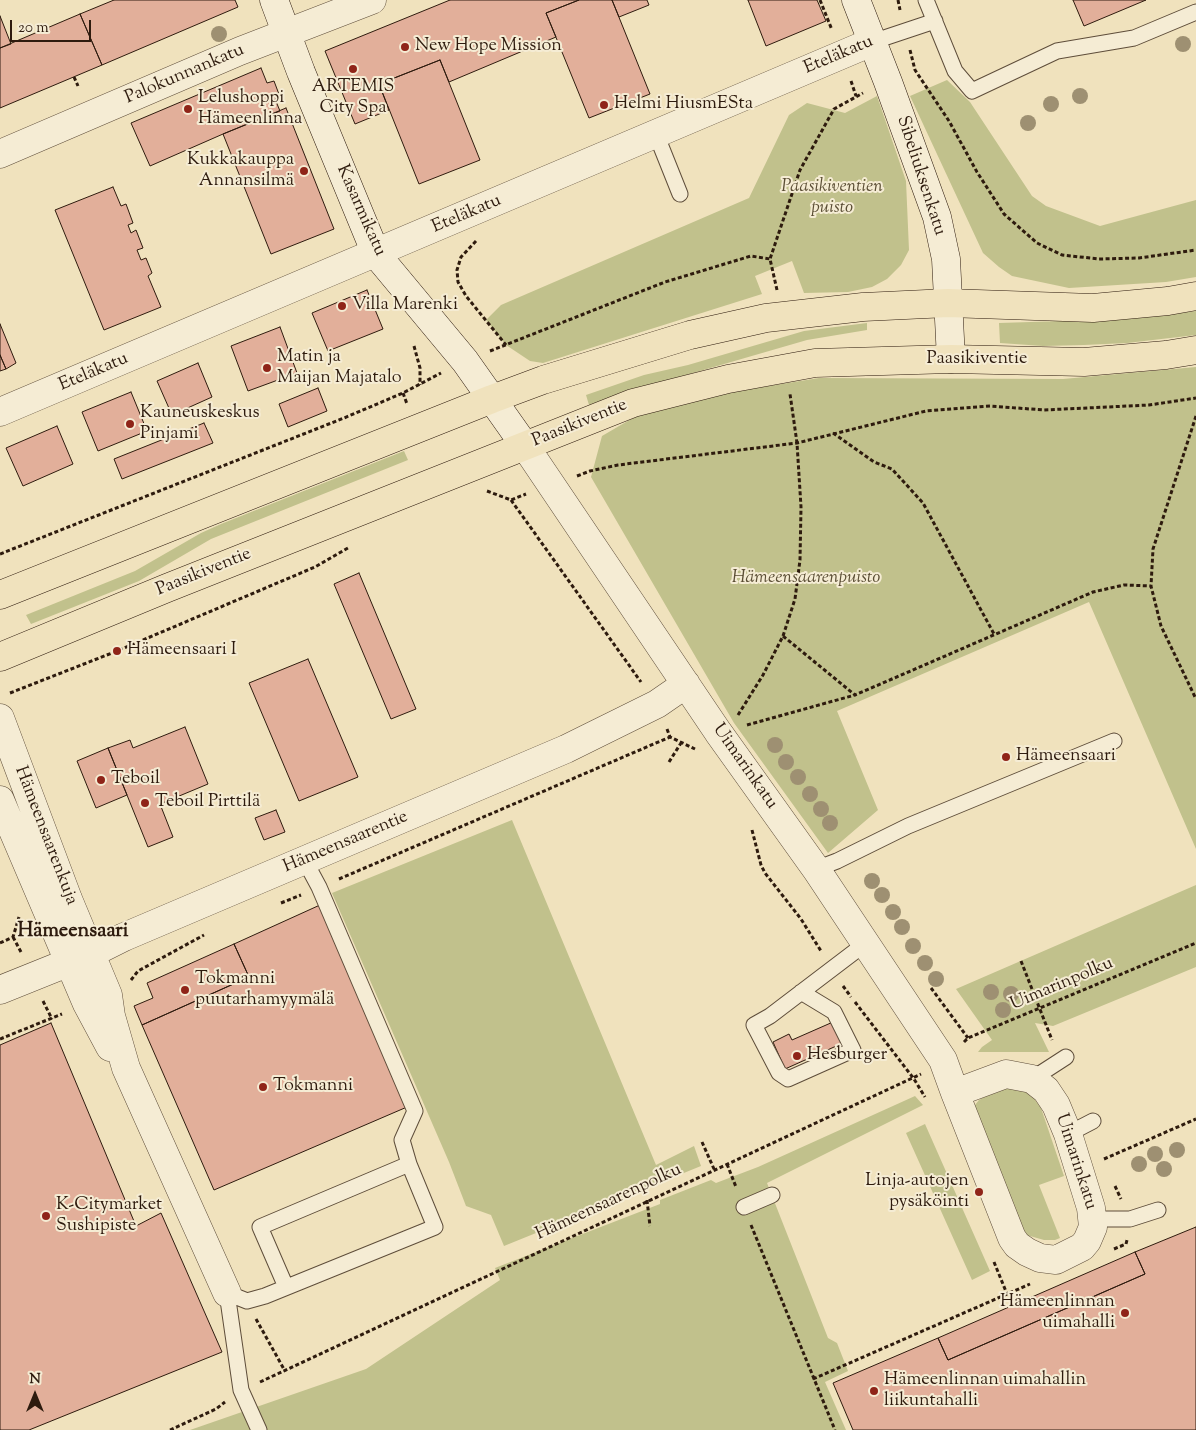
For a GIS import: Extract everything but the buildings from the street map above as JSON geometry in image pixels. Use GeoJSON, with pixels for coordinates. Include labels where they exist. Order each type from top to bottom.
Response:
{"type":"FeatureCollection","features":[{"type":"Feature","properties":{"kind":"main road"},"geometry":{"type":"LineString","coordinates":[[0,595],[492,399],[544,380],[690,335],[766,318],[863,307],[948,303],[1093,308],[1168,301],[1196,296]]}},
{"type":"Feature","properties":{"kind":"main road","name":"Paasikiventie"},"geometry":{"type":"LineString","coordinates":[[0,657],[167,588],[633,403],[728,379],[815,363],[951,359],[1084,362],[1166,355],[1196,350]]}},
{"type":"Feature","properties":{"kind":"street","name":"Kasarmikatu"},"geometry":{"type":"LineString","coordinates":[[274,0],[376,254],[465,361],[525,446]]}},
{"type":"Feature","properties":{"kind":"street","name":"Palokunnankatu"},"geometry":{"type":"LineString","coordinates":[[0,154],[240,51],[372,0]]}},
{"type":"Feature","properties":{"kind":"street","name":"Sibeliuksenkatu"},"geometry":{"type":"LineString","coordinates":[[856,0],[937,217],[946,259],[951,359]]}},
{"type":"Feature","properties":{"kind":"street","name":"Eteläkatu"},"geometry":{"type":"LineString","coordinates":[[0,412],[872,42]]}},
{"type":"Feature","properties":{"kind":"street","name":"Uimarinkatu"},"geometry":{"type":"LineString","coordinates":[[525,446],[686,684],[726,727],[816,869],[943,1060],[1012,1238],[1017,1245],[1027,1252],[1040,1258],[1056,1260],[1082,1247],[1093,1227],[1093,1219],[1068,1134],[1051,1097],[1046,1090],[1032,1079]]}},
{"type":"Feature","properties":{"kind":"street","name":"Hämeensaarentie"},"geometry":{"type":"LineString","coordinates":[[0,990],[80,958],[124,937],[566,749],[657,704],[686,684]]}},
{"type":"Feature","properties":{"kind":"street","name":"Hämeensaarenkuja"},"geometry":{"type":"LineString","coordinates":[[0,718],[68,899],[80,958],[98,1027],[110,1048],[126,1068],[237,1297]]}},
{"type":"Feature","properties":{"kind":"street","name":"Hämeensaarenkuja"},"geometry":{"type":"LineString","coordinates":[[0,800],[80,958]]}},
{"type":"Feature","properties":{"kind":"street"},"geometry":{"type":"LineString","coordinates":[[955,1093],[1006,1074],[1032,1079]]}},
{"type":"Feature","properties":{"kind":"lane"},"geometry":{"type":"LineString","coordinates":[[926,0],[955,71],[972,91],[1057,51],[1134,38],[1196,12]]}},
{"type":"Feature","properties":{"kind":"lane","name":"Eteläkatu"},"geometry":{"type":"LineString","coordinates":[[872,42],[935,21]]}},
{"type":"Feature","properties":{"kind":"lane"},"geometry":{"type":"LineString","coordinates":[[656,134],[680,194]]}},
{"type":"Feature","properties":{"kind":"lane"},"geometry":{"type":"LineString","coordinates":[[816,869],[837,861],[908,826],[1114,741]]}},
{"type":"Feature","properties":{"kind":"lane"},"geometry":{"type":"LineString","coordinates":[[259,1430],[241,1390],[237,1297],[265,1296],[435,1227],[408,1164],[402,1140],[415,1111],[319,887],[305,861]]}},
{"type":"Feature","properties":{"kind":"lane"},"geometry":{"type":"LineString","coordinates":[[802,992],[834,1012],[853,1050],[788,1079],[780,1073],[754,1025],[770,1016],[866,943]]}},
{"type":"Feature","properties":{"kind":"lane"},"geometry":{"type":"LineString","coordinates":[[1032,1079],[1066,1056]]}},
{"type":"Feature","properties":{"kind":"lane"},"geometry":{"type":"LineString","coordinates":[[1068,1134],[1094,1121]]}},
{"type":"Feature","properties":{"kind":"lane"},"geometry":{"type":"LineString","coordinates":[[286,1287],[260,1227],[408,1164]]}},
{"type":"Feature","properties":{"kind":"lane"},"geometry":{"type":"LineString","coordinates":[[744,1207],[772,1195]]}},
{"type":"Feature","properties":{"kind":"lane"},"geometry":{"type":"LineString","coordinates":[[1093,1219],[1130,1219],[1158,1210]]}},
{"type":"Feature","properties":{"kind":"path"},"geometry":{"type":"LineString","coordinates":[[915,70],[949,121],[1004,214],[1037,243],[1062,255],[1099,259],[1139,258],[1196,250]]}},
{"type":"Feature","properties":{"kind":"path"},"geometry":{"type":"LineString","coordinates":[[74,77],[78,86]]}},
{"type":"Feature","properties":{"kind":"path"},"geometry":{"type":"LineString","coordinates":[[777,293],[770,259],[800,170],[834,109],[856,96]]}},
{"type":"Feature","properties":{"kind":"path"},"geometry":{"type":"LineString","coordinates":[[484,237],[475,242],[461,257],[457,270],[458,282],[466,296],[506,345]]}},
{"type":"Feature","properties":{"kind":"path"},"geometry":{"type":"LineString","coordinates":[[0,554],[352,414],[403,393],[465,361],[665,282],[751,256],[770,259]]}},
{"type":"Feature","properties":{"kind":"path"},"geometry":{"type":"LineString","coordinates":[[695,749],[726,727],[763,675],[783,636],[795,599],[800,560],[802,507],[797,443],[789,388]]}},
{"type":"Feature","properties":{"kind":"path"},"geometry":{"type":"LineString","coordinates":[[1196,416],[1154,549],[1152,586],[1160,626],[1196,699]]}},
{"type":"Feature","properties":{"kind":"path"},"geometry":{"type":"LineString","coordinates":[[833,433],[874,462],[892,469],[923,503],[994,634]]}},
{"type":"Feature","properties":{"kind":"path"},"geometry":{"type":"LineString","coordinates":[[511,500],[657,704],[670,737],[695,749],[700,755]]}},
{"type":"Feature","properties":{"kind":"path"},"geometry":{"type":"LineString","coordinates":[[726,727],[746,725],[855,695],[1094,592],[1124,585],[1152,586]]}},
{"type":"Feature","properties":{"kind":"path"},"geometry":{"type":"LineString","coordinates":[[783,636],[855,695]]}},
{"type":"Feature","properties":{"kind":"path"},"geometry":{"type":"LineString","coordinates":[[669,762],[681,742]]}},
{"type":"Feature","properties":{"kind":"path"},"geometry":{"type":"LineString","coordinates":[[751,827],[765,873],[801,918],[831,969],[914,1079]]}},
{"type":"Feature","properties":{"kind":"path"},"geometry":{"type":"LineString","coordinates":[[0,943],[14,937],[19,918],[16,910]]}},
{"type":"Feature","properties":{"kind":"path","name":"Uimarinpolku"},"geometry":{"type":"LineString","coordinates":[[943,1060],[968,1038],[1196,943]]}},
{"type":"Feature","properties":{"kind":"path","name":"Hämeensaarenpolku"},"geometry":{"type":"LineString","coordinates":[[237,1297],[285,1370],[714,1169],[914,1079],[943,1060]]}},
{"type":"Feature","properties":{"kind":"path"},"geometry":{"type":"LineString","coordinates":[[1103,1159],[1196,1119]]}},
{"type":"Feature","properties":{"kind":"path"},"geometry":{"type":"LineString","coordinates":[[702,1142],[714,1169]]}},
{"type":"Feature","properties":{"kind":"path"},"geometry":{"type":"LineString","coordinates":[[727,1164],[835,1430]]}},
{"type":"Feature","properties":{"kind":"path"},"geometry":{"type":"LineString","coordinates":[[647,1200],[650,1226]]}},
{"type":"Feature","properties":{"kind":"path"},"geometry":{"type":"LineString","coordinates":[[813,1379],[1007,1294]]}},
{"type":"Feature","properties":{"kind":"green space"},"geometry":{"type":"Polygon","coordinates":[[[947,80],[970,102],[1032,196],[1046,206],[1100,226],[1196,200],[1196,277],[1166,282],[1069,288],[1012,276],[999,267],[983,253],[910,96],[947,80]]]}},
{"type":"Feature","properties":{"kind":"green space","name":"Paasikiventien puisto"},"geometry":{"type":"Polygon","coordinates":[[[877,96],[906,181],[909,250],[901,265],[887,279],[872,287],[848,292],[804,293],[792,261],[755,276],[762,294],[543,363],[530,361],[506,345],[486,320],[501,305],[749,198],[789,115],[807,103],[845,113],[877,96]]]}},
{"type":"Feature","properties":{"kind":"green space"},"geometry":{"type":"Polygon","coordinates":[[[1196,311],[1196,335],[1127,343],[1084,345],[1043,346],[1000,343],[999,323],[1126,319],[1196,311]]]}},
{"type":"Feature","properties":{"kind":"green space"},"geometry":{"type":"Polygon","coordinates":[[[867,323],[867,330],[807,340],[589,405],[586,395],[644,375],[688,365],[804,331],[867,323]]]}},
{"type":"Feature","properties":{"kind":"green space","name":"Hämeensaarenpuisto"},"geometry":{"type":"Polygon","coordinates":[[[1196,367],[1196,849],[1089,602],[837,711],[878,810],[828,853],[734,723],[591,477],[602,436],[638,415],[731,392],[819,378],[1063,379],[1196,367]]]}},
{"type":"Feature","properties":{"kind":"green space"},"geometry":{"type":"Polygon","coordinates":[[[404,451],[408,460],[211,539],[139,581],[31,624],[26,615],[135,571],[201,533],[221,524],[404,451]]]}},
{"type":"Feature","properties":{"kind":"green space"},"geometry":{"type":"Polygon","coordinates":[[[512,820],[656,1165],[694,1146],[701,1166],[504,1246],[491,1215],[466,1206],[449,1162],[332,893],[512,820]]]}},
{"type":"Feature","properties":{"kind":"green space"},"geometry":{"type":"Polygon","coordinates":[[[1196,885],[1196,967],[1053,1026],[1035,1023],[1049,1052],[978,1052],[992,1040],[956,989],[1196,885]]]}},
{"type":"Feature","properties":{"kind":"green space"},"geometry":{"type":"Polygon","coordinates":[[[1009,1086],[1030,1093],[1041,1108],[1064,1176],[1039,1185],[1060,1238],[1055,1240],[1044,1240],[1023,1234],[974,1114],[975,1105],[979,1100],[1009,1086]]]}},
{"type":"Feature","properties":{"kind":"green space"},"geometry":{"type":"Polygon","coordinates":[[[915,1096],[923,1105],[767,1183],[828,1338],[837,1343],[848,1371],[825,1382],[846,1430],[190,1430],[366,1369],[500,1280],[495,1268],[660,1204],[660,1200],[711,1180],[716,1183],[758,1167],[915,1096]]]}},
{"type":"Feature","properties":{"kind":"green space"},"geometry":{"type":"Polygon","coordinates":[[[925,1124],[990,1271],[972,1280],[906,1133],[925,1124]]]}},
{"type":"Feature","properties":{"kind":"place","name":"New Hope Mission"},"geometry":{"type":"Point","coordinates":[405,47]}},
{"type":"Feature","properties":{"kind":"place","name":"ARTEMIS City Spa"},"geometry":{"type":"Point","coordinates":[353,69]}},
{"type":"Feature","properties":{"kind":"place","name":"Helmi HiusmESta"},"geometry":{"type":"Point","coordinates":[604,105]}},
{"type":"Feature","properties":{"kind":"place","name":"Lelushoppi Hämeenlinna"},"geometry":{"type":"Point","coordinates":[188,109]}},
{"type":"Feature","properties":{"kind":"place","name":"Kukkakauppa Annansilmä"},"geometry":{"type":"Point","coordinates":[304,171]}},
{"type":"Feature","properties":{"kind":"place","name":"Villa Marenki"},"geometry":{"type":"Point","coordinates":[342,306]}},
{"type":"Feature","properties":{"kind":"place","name":"Matin ja Maijan Majatalo"},"geometry":{"type":"Point","coordinates":[267,368]}},
{"type":"Feature","properties":{"kind":"place","name":"Kauneuskeskus Pinjami"},"geometry":{"type":"Point","coordinates":[130,424]}},
{"type":"Feature","properties":{"kind":"place","name":"Hämeensaari I"},"geometry":{"type":"Point","coordinates":[117,651]}},
{"type":"Feature","properties":{"kind":"place","name":"Hämeensaari"},"geometry":{"type":"Point","coordinates":[1006,757]}},
{"type":"Feature","properties":{"kind":"place","name":"Teboil"},"geometry":{"type":"Point","coordinates":[101,780]}},
{"type":"Feature","properties":{"kind":"place","name":"Teboil Pirttilä"},"geometry":{"type":"Point","coordinates":[145,803]}},
{"type":"Feature","properties":{"kind":"place","name":"Tokmanni puutarhamyymälä"},"geometry":{"type":"Point","coordinates":[185,990]}},
{"type":"Feature","properties":{"kind":"place","name":"Hesburger"},"geometry":{"type":"Point","coordinates":[797,1056]}},
{"type":"Feature","properties":{"kind":"place","name":"Tokmanni"},"geometry":{"type":"Point","coordinates":[263,1087]}},
{"type":"Feature","properties":{"kind":"place","name":"Linja-autojen pysäköinti"},"geometry":{"type":"Point","coordinates":[979,1192]}},
{"type":"Feature","properties":{"kind":"place","name":"K-Citymarket Sushipiste"},"geometry":{"type":"Point","coordinates":[46,1216]}},
{"type":"Feature","properties":{"kind":"place","name":"Hämeenlinnan uimahalli"},"geometry":{"type":"Point","coordinates":[1125,1313]}},
{"type":"Feature","properties":{"kind":"place","name":"Hämeenlinnan uimahallin liikuntahalli"},"geometry":{"type":"Point","coordinates":[874,1391]}},
{"type":"Feature","properties":{"kind":"district","name":"Hämeensaari"},"geometry":{"type":"Point","coordinates":[73,933]}}]}
